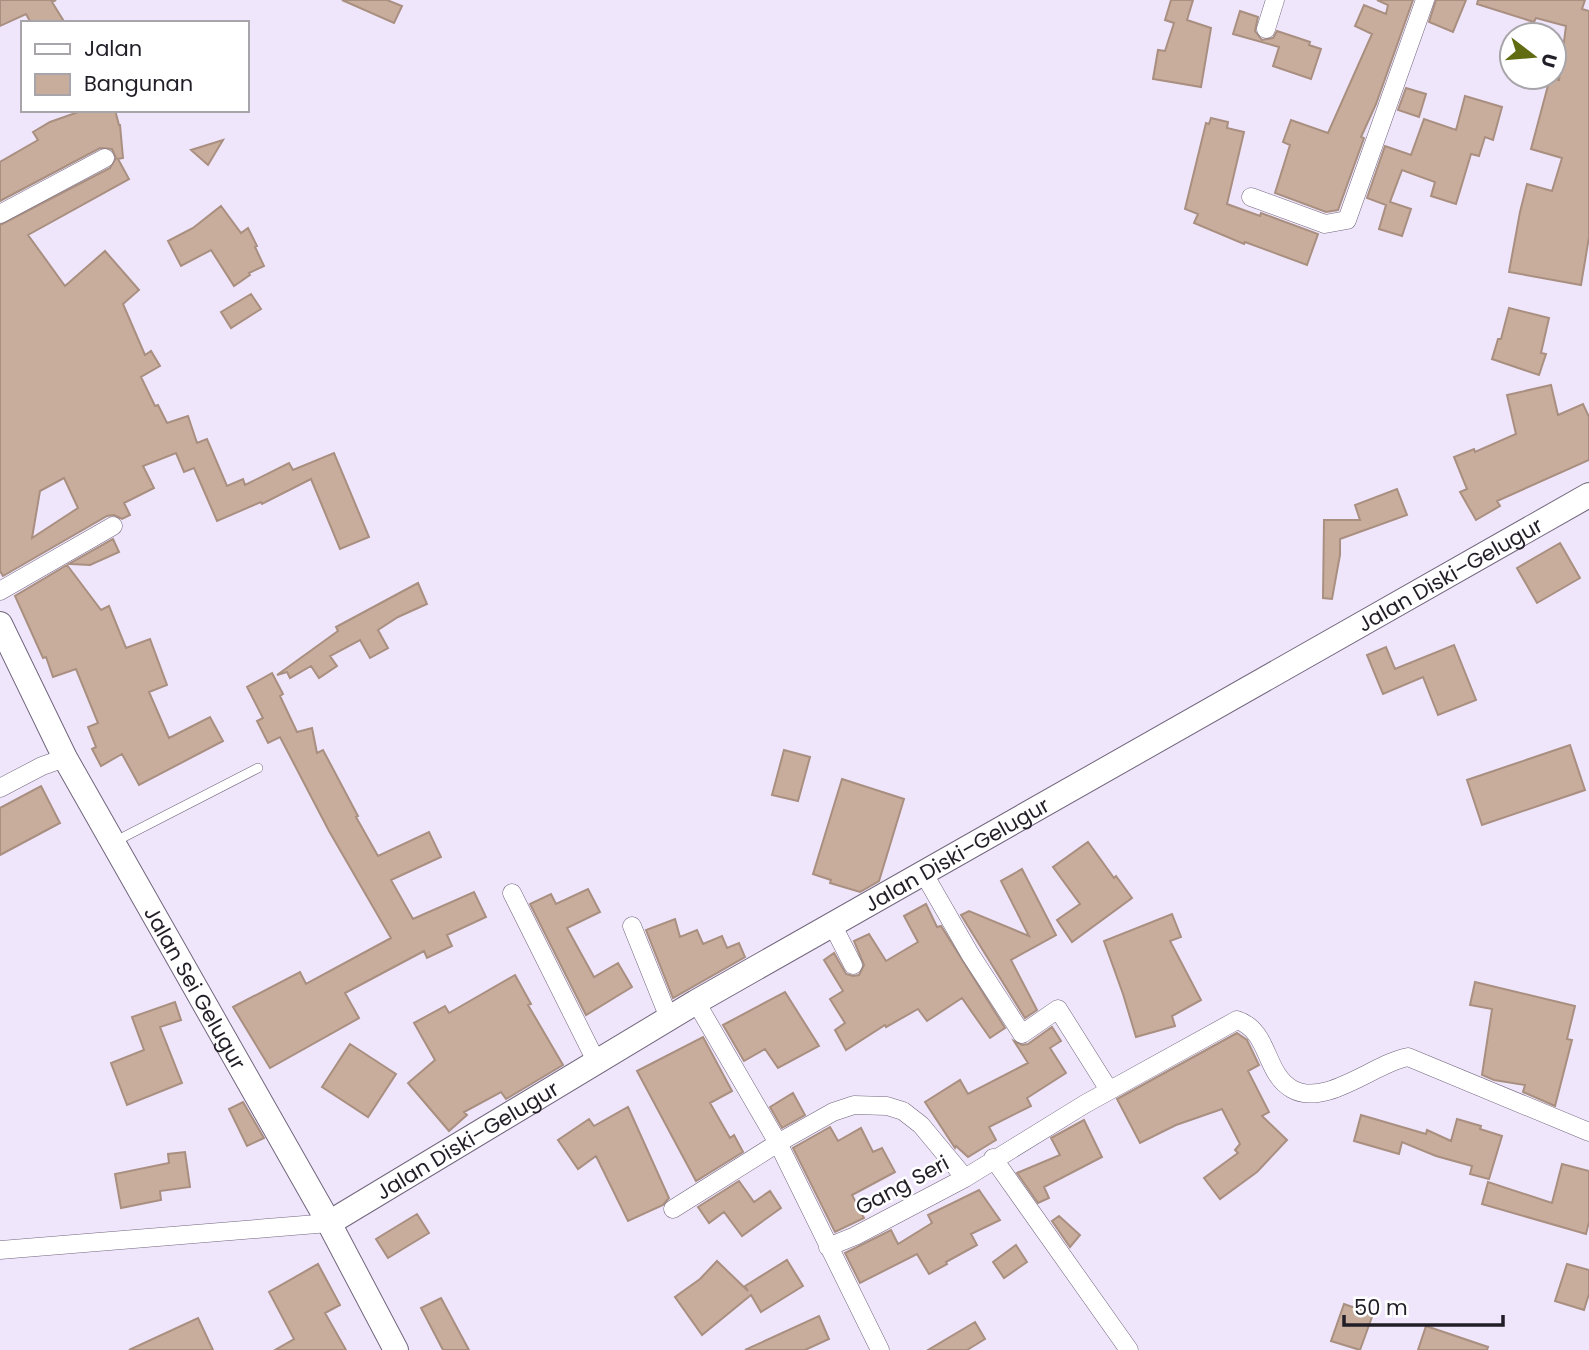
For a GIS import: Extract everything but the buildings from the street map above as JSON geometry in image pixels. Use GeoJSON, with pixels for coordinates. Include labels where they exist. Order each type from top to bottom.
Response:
{"type":"FeatureCollection","features":[{"type":"Feature","properties":{"kind":"main road","name":"Jalan Diski–Gelugur"},"geometry":{"type":"LineString","coordinates":[[329,1223],[696,1002],[1589,495]]}},
{"type":"Feature","properties":{"kind":"main road","name":"Jalan Sei Gelugur"},"geometry":{"type":"LineString","coordinates":[[0,624],[65,758],[329,1223],[396,1350]]}},
{"type":"Feature","properties":{"kind":"street"},"geometry":{"type":"LineString","coordinates":[[1266,30],[1275,0]]}},
{"type":"Feature","properties":{"kind":"street"},"geometry":{"type":"LineString","coordinates":[[1251,197],[1325,224],[1347,220],[1425,0]]}},
{"type":"Feature","properties":{"kind":"street"},"geometry":{"type":"LineString","coordinates":[[0,214],[105,158]]}},
{"type":"Feature","properties":{"kind":"street"},"geometry":{"type":"LineString","coordinates":[[0,591],[113,526]]}},
{"type":"Feature","properties":{"kind":"street"},"geometry":{"type":"LineString","coordinates":[[0,788],[42,766],[65,758]]}},
{"type":"Feature","properties":{"kind":"street"},"geometry":{"type":"LineString","coordinates":[[924,874],[970,954],[1021,1034],[1058,1009],[1109,1090]]}},
{"type":"Feature","properties":{"kind":"street"},"geometry":{"type":"LineString","coordinates":[[512,892],[596,1061]]}},
{"type":"Feature","properties":{"kind":"street"},"geometry":{"type":"LineString","coordinates":[[832,924],[853,965]]}},
{"type":"Feature","properties":{"kind":"street"},"geometry":{"type":"LineString","coordinates":[[632,926],[669,1018]]}},
{"type":"Feature","properties":{"kind":"street"},"geometry":{"type":"LineString","coordinates":[[696,1002],[778,1143],[874,1348]]}},
{"type":"Feature","properties":{"kind":"street","name":"Gang Seri"},"geometry":{"type":"LineString","coordinates":[[828,1247],[855,1236],[965,1178],[993,1158],[1109,1090],[1237,1020],[1249,1024],[1261,1040],[1280,1080],[1299,1092],[1317,1094],[1334,1089],[1394,1060],[1408,1057],[1589,1132]]}},
{"type":"Feature","properties":{"kind":"street"},"geometry":{"type":"LineString","coordinates":[[673,1209],[778,1143],[833,1112],[854,1105],[887,1106],[903,1111],[921,1125],[965,1178]]}},
{"type":"Feature","properties":{"kind":"street"},"geometry":{"type":"LineString","coordinates":[[993,1158],[1129,1350]]}},
{"type":"Feature","properties":{"kind":"street"},"geometry":{"type":"LineString","coordinates":[[0,1250],[329,1223]]}},
{"type":"Feature","properties":{"kind":"lane"},"geometry":{"type":"LineString","coordinates":[[112,843],[258,768]]}}]}
